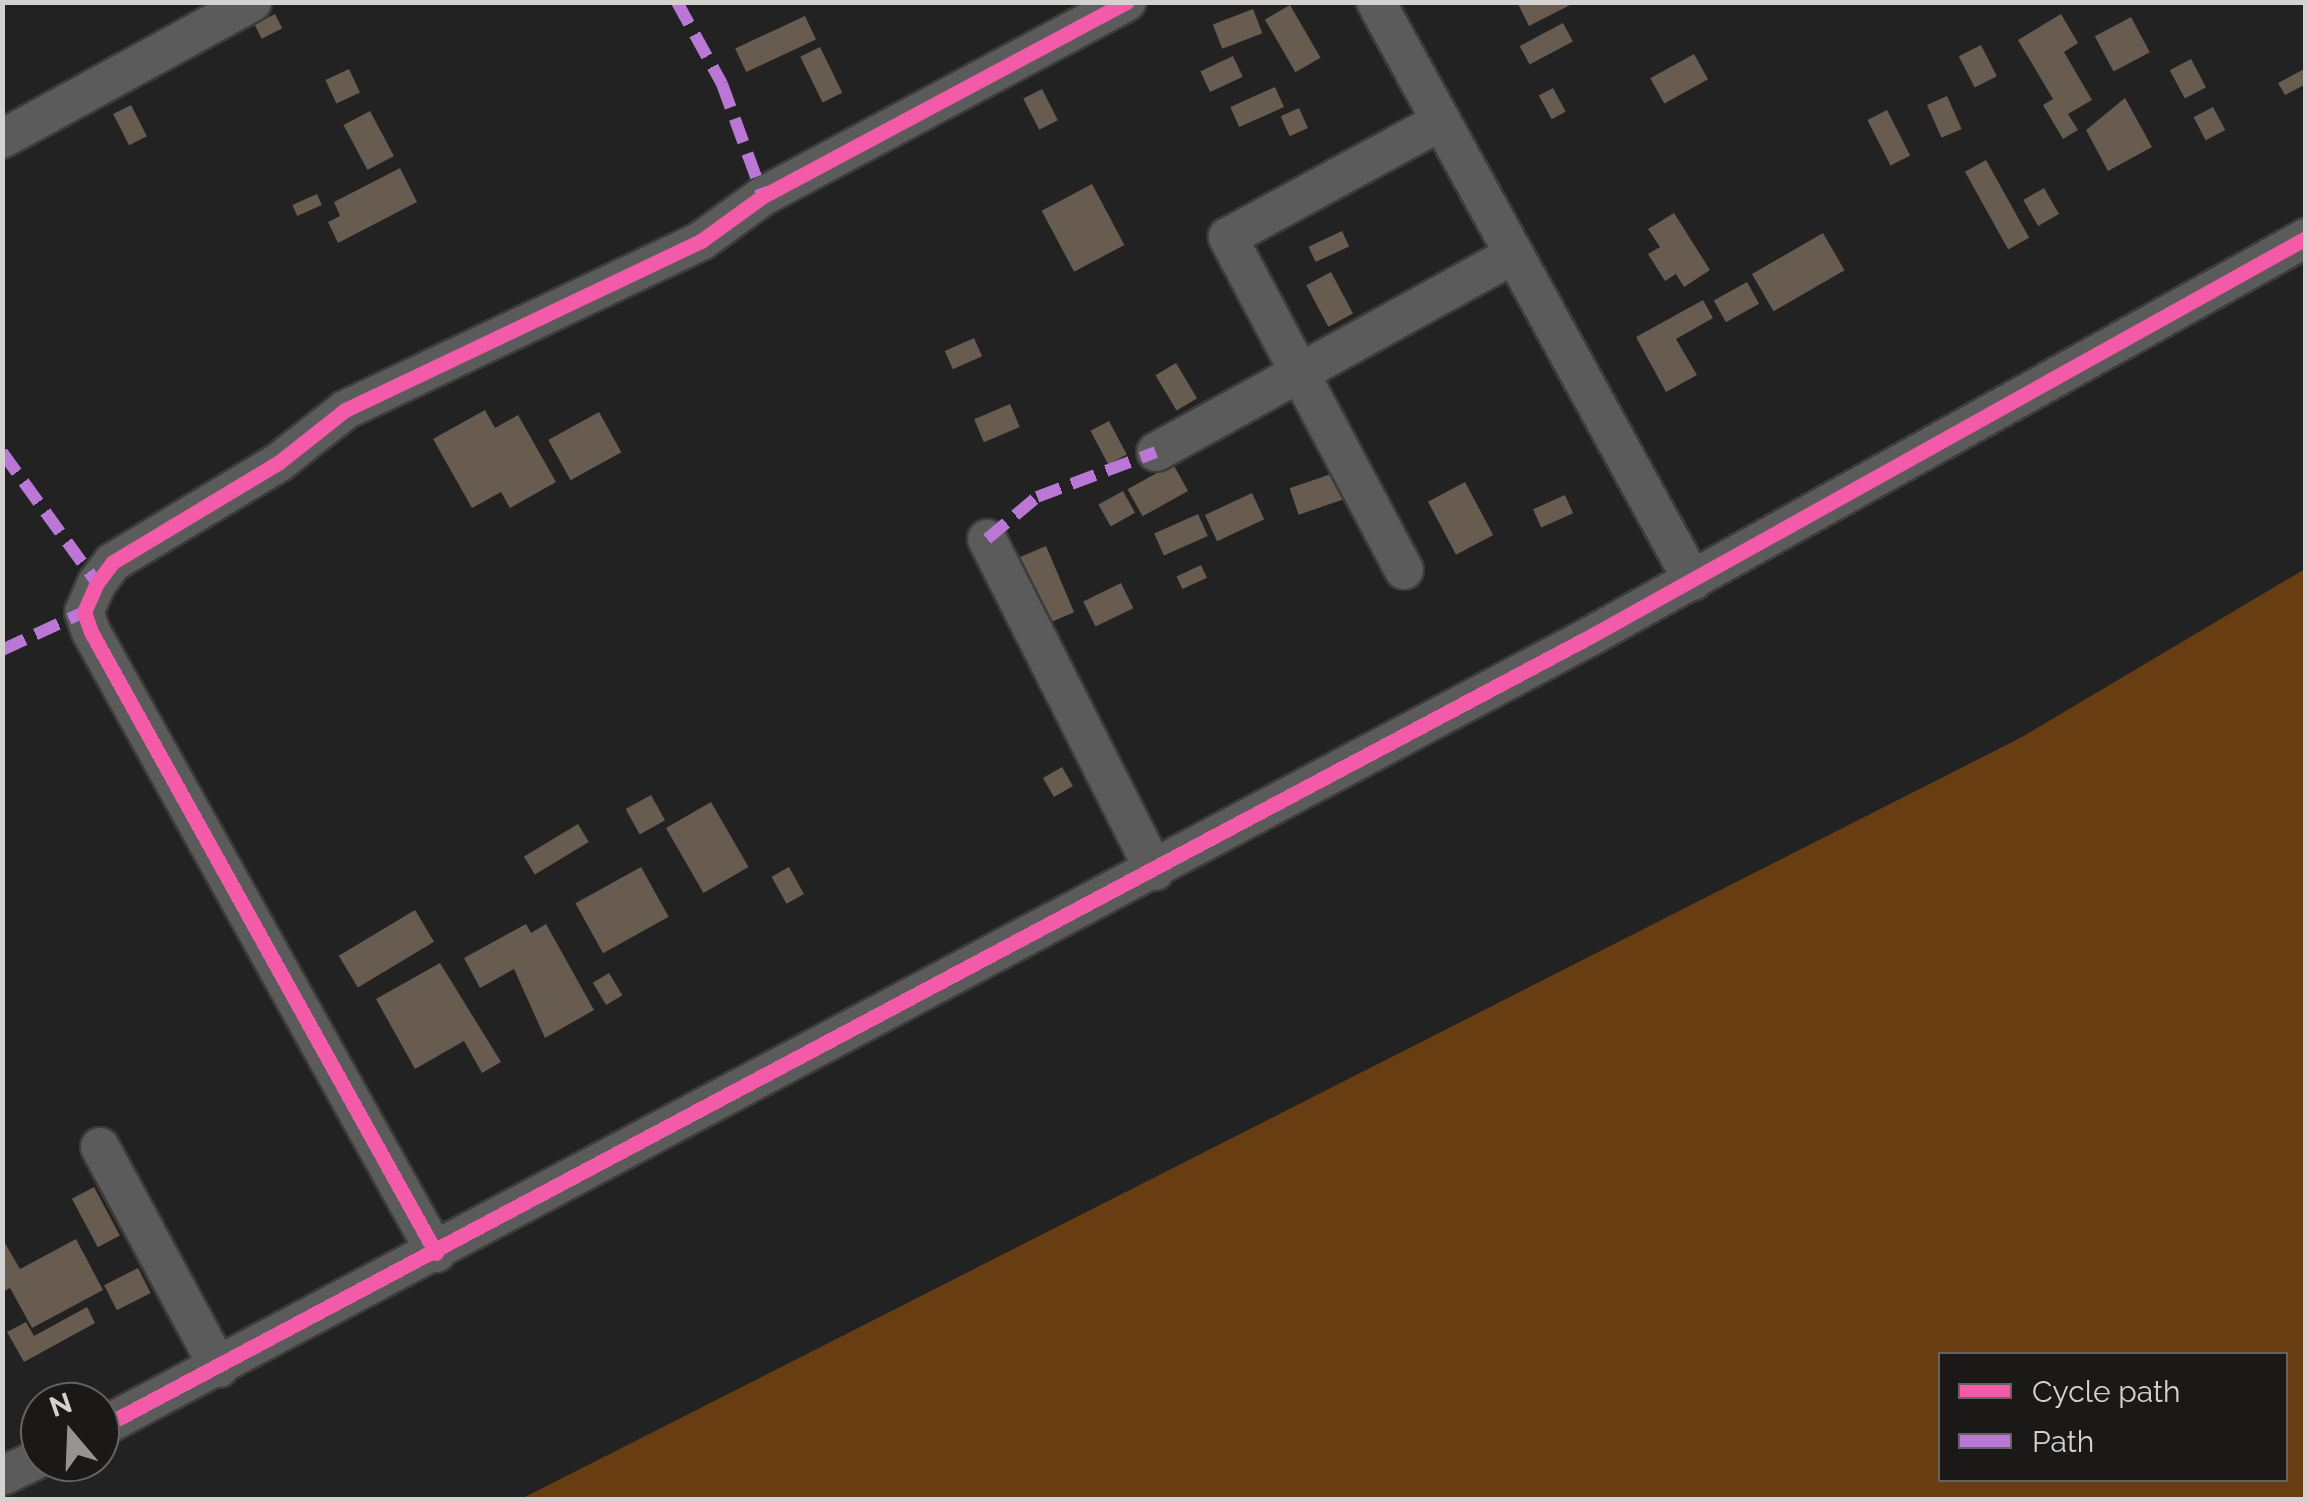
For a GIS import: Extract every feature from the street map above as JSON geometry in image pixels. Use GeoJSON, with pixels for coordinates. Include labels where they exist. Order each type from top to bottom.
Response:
{"type":"FeatureCollection","features":[{"type":"Feature","properties":{"kind":"street"},"geometry":{"type":"LineString","coordinates":[[2,139],[252,2]]}},
{"type":"Feature","properties":{"kind":"street"},"geometry":{"type":"LineString","coordinates":[[436,1253],[91,632],[84,612],[97,584],[113,562],[278,463],[345,410],[701,241],[763,196],[1126,2]]}},
{"type":"Feature","properties":{"kind":"street"},"geometry":{"type":"LineString","coordinates":[[1376,2],[1693,581]]}},
{"type":"Feature","properties":{"kind":"street"},"geometry":{"type":"LineString","coordinates":[[1404,570],[1303,372],[1228,237],[1442,121]]}},
{"type":"Feature","properties":{"kind":"street"},"geometry":{"type":"LineString","coordinates":[[120,1418],[1155,871],[1693,581],[2306,238]]}},
{"type":"Feature","properties":{"kind":"street"},"geometry":{"type":"LineString","coordinates":[[1156,452],[1514,254]]}},
{"type":"Feature","properties":{"kind":"street"},"geometry":{"type":"LineString","coordinates":[[987,539],[1155,871]]}},
{"type":"Feature","properties":{"kind":"street"},"geometry":{"type":"LineString","coordinates":[[100,1146],[220,1368]]}},
{"type":"Feature","properties":{"kind":"shaded area"},"geometry":{"type":"Polygon","coordinates":[[[2305,569],[2305,1499],[521,1499],[2022,737],[2305,569]]]}},
{"type":"Feature","properties":{"kind":"building"},"geometry":{"type":"Polygon","coordinates":[[[1517,2],[1576,2],[1529,26],[1517,2]]]}},
{"type":"Feature","properties":{"kind":"building"},"geometry":{"type":"Polygon","coordinates":[[[1290,5],[1320,58],[1295,72],[1265,20],[1290,5]]]}},
{"type":"Feature","properties":{"kind":"building"},"geometry":{"type":"Polygon","coordinates":[[[1253,9],[1262,33],[1222,49],[1213,24],[1253,9]]]}},
{"type":"Feature","properties":{"kind":"building"},"geometry":{"type":"Polygon","coordinates":[[[275,14],[282,28],[262,39],[255,24],[275,14]]]}},
{"type":"Feature","properties":{"kind":"building"},"geometry":{"type":"Polygon","coordinates":[[[2061,14],[2078,43],[2064,52],[2092,100],[2068,114],[2078,130],[2063,139],[2043,105],[2053,99],[2018,40],[2061,14]]]}},
{"type":"Feature","properties":{"kind":"building"},"geometry":{"type":"Polygon","coordinates":[[[805,16],[816,40],[746,72],[735,49],[805,16]]]}},
{"type":"Feature","properties":{"kind":"building"},"geometry":{"type":"Polygon","coordinates":[[[2131,17],[2150,52],[2114,72],[2095,36],[2131,17]]]}},
{"type":"Feature","properties":{"kind":"building"},"geometry":{"type":"Polygon","coordinates":[[[1563,23],[1573,42],[1530,65],[1520,46],[1563,23]]]}},
{"type":"Feature","properties":{"kind":"building"},"geometry":{"type":"Polygon","coordinates":[[[1981,45],[1997,76],[1975,88],[1959,56],[1981,45]]]}},
{"type":"Feature","properties":{"kind":"building"},"geometry":{"type":"Polygon","coordinates":[[[820,47],[842,93],[823,102],[800,57],[820,47]]]}},
{"type":"Feature","properties":{"kind":"building"},"geometry":{"type":"Polygon","coordinates":[[[1694,54],[1708,79],[1664,104],[1650,78],[1694,54]]]}},
{"type":"Feature","properties":{"kind":"building"},"geometry":{"type":"Polygon","coordinates":[[[1233,56],[1243,77],[1210,92],[1200,71],[1233,56]]]}},
{"type":"Feature","properties":{"kind":"building"},"geometry":{"type":"Polygon","coordinates":[[[2191,59],[2206,87],[2185,99],[2170,70],[2191,59]]]}},
{"type":"Feature","properties":{"kind":"building"},"geometry":{"type":"Polygon","coordinates":[[[2306,68],[2306,84],[2285,95],[2278,83],[2306,68]]]}},
{"type":"Feature","properties":{"kind":"building"},"geometry":{"type":"Polygon","coordinates":[[[349,69],[360,93],[336,104],[325,80],[349,69]]]}},
{"type":"Feature","properties":{"kind":"building"},"geometry":{"type":"Polygon","coordinates":[[[1275,87],[1284,107],[1239,127],[1230,107],[1275,87]]]}},
{"type":"Feature","properties":{"kind":"building"},"geometry":{"type":"Polygon","coordinates":[[[1553,88],[1566,112],[1552,119],[1539,96],[1553,88]]]}},
{"type":"Feature","properties":{"kind":"building"},"geometry":{"type":"Polygon","coordinates":[[[1042,89],[1058,120],[1039,130],[1023,99],[1042,89]]]}},
{"type":"Feature","properties":{"kind":"building"},"geometry":{"type":"Polygon","coordinates":[[[1947,96],[1962,129],[1942,138],[1927,105],[1947,96]]]}},
{"type":"Feature","properties":{"kind":"building"},"geometry":{"type":"Polygon","coordinates":[[[2125,98],[2152,147],[2108,171],[2086,130],[2125,98]]]}},
{"type":"Feature","properties":{"kind":"building"},"geometry":{"type":"Polygon","coordinates":[[[131,105],[147,136],[129,145],[113,114],[131,105]]]}},
{"type":"Feature","properties":{"kind":"building"},"geometry":{"type":"Polygon","coordinates":[[[2213,107],[2225,130],[2206,140],[2194,117],[2213,107]]]}},
{"type":"Feature","properties":{"kind":"building"},"geometry":{"type":"Polygon","coordinates":[[[1299,108],[1308,128],[1290,136],[1281,116],[1299,108]]]}},
{"type":"Feature","properties":{"kind":"building"},"geometry":{"type":"Polygon","coordinates":[[[1887,110],[1910,155],[1891,165],[1867,120],[1887,110]]]}},
{"type":"Feature","properties":{"kind":"building"},"geometry":{"type":"Polygon","coordinates":[[[370,111],[394,156],[367,170],[344,125],[370,111]]]}},
{"type":"Feature","properties":{"kind":"building"},"geometry":{"type":"Polygon","coordinates":[[[1986,160],[2029,238],[2008,249],[1965,172],[1986,160]]]}},
{"type":"Feature","properties":{"kind":"building"},"geometry":{"type":"Polygon","coordinates":[[[400,168],[417,202],[338,243],[328,222],[340,216],[334,202],[400,168]]]}},
{"type":"Feature","properties":{"kind":"building"},"geometry":{"type":"Polygon","coordinates":[[[1092,184],[1124,245],[1074,272],[1042,211],[1092,184]]]}},
{"type":"Feature","properties":{"kind":"building"},"geometry":{"type":"Polygon","coordinates":[[[2044,188],[2059,214],[2038,226],[2023,200],[2044,188]]]}},
{"type":"Feature","properties":{"kind":"building"},"geometry":{"type":"Polygon","coordinates":[[[317,194],[322,205],[297,216],[292,205],[317,194]]]}},
{"type":"Feature","properties":{"kind":"building"},"geometry":{"type":"Polygon","coordinates":[[[1674,213],[1710,270],[1684,287],[1676,274],[1665,281],[1648,254],[1660,247],[1648,229],[1674,213]]]}},
{"type":"Feature","properties":{"kind":"building"},"geometry":{"type":"Polygon","coordinates":[[[1342,231],[1349,246],[1316,262],[1308,247],[1342,231]]]}},
{"type":"Feature","properties":{"kind":"building"},"geometry":{"type":"Polygon","coordinates":[[[1823,233],[1844,270],[1773,311],[1752,274],[1823,233]]]}},
{"type":"Feature","properties":{"kind":"building"},"geometry":{"type":"Polygon","coordinates":[[[1331,272],[1353,313],[1328,327],[1306,285],[1331,272]]]}},
{"type":"Feature","properties":{"kind":"building"},"geometry":{"type":"Polygon","coordinates":[[[1747,282],[1759,304],[1726,322],[1714,300],[1747,282]]]}},
{"type":"Feature","properties":{"kind":"building"},"geometry":{"type":"Polygon","coordinates":[[[1703,300],[1713,318],[1676,339],[1697,375],[1666,392],[1636,337],[1703,300]]]}},
{"type":"Feature","properties":{"kind":"building"},"geometry":{"type":"Polygon","coordinates":[[[974,338],[982,356],[953,369],[945,351],[974,338]]]}},
{"type":"Feature","properties":{"kind":"building"},"geometry":{"type":"Polygon","coordinates":[[[1176,363],[1197,398],[1177,411],[1155,375],[1176,363]]]}},
{"type":"Feature","properties":{"kind":"building"},"geometry":{"type":"Polygon","coordinates":[[[1010,404],[1020,427],[984,442],[974,419],[1010,404]]]}},
{"type":"Feature","properties":{"kind":"building"},"geometry":{"type":"Polygon","coordinates":[[[485,410],[495,428],[518,415],[556,482],[510,508],[501,492],[472,508],[433,439],[485,410]]]}},
{"type":"Feature","properties":{"kind":"building"},"geometry":{"type":"Polygon","coordinates":[[[599,412],[621,452],[571,480],[548,440],[599,412]]]}},
{"type":"Feature","properties":{"kind":"building"},"geometry":{"type":"Polygon","coordinates":[[[1109,421],[1127,455],[1108,464],[1090,431],[1109,421]]]}},
{"type":"Feature","properties":{"kind":"building"},"geometry":{"type":"Polygon","coordinates":[[[1173,464],[1188,491],[1143,516],[1128,489],[1173,464]]]}},
{"type":"Feature","properties":{"kind":"building"},"geometry":{"type":"Polygon","coordinates":[[[1334,473],[1343,499],[1299,515],[1290,488],[1334,473]]]}},
{"type":"Feature","properties":{"kind":"building"},"geometry":{"type":"Polygon","coordinates":[[[1465,482],[1493,535],[1456,555],[1428,502],[1465,482]]]}},
{"type":"Feature","properties":{"kind":"building"},"geometry":{"type":"Polygon","coordinates":[[[1123,491],[1135,513],[1111,526],[1099,505],[1123,491]]]}},
{"type":"Feature","properties":{"kind":"building"},"geometry":{"type":"Polygon","coordinates":[[[1252,493],[1264,519],[1217,541],[1205,515],[1252,493]]]}},
{"type":"Feature","properties":{"kind":"building"},"geometry":{"type":"Polygon","coordinates":[[[1565,495],[1573,513],[1541,528],[1533,509],[1565,495]]]}},
{"type":"Feature","properties":{"kind":"building"},"geometry":{"type":"Polygon","coordinates":[[[1198,514],[1208,536],[1164,555],[1154,534],[1198,514]]]}},
{"type":"Feature","properties":{"kind":"building"},"geometry":{"type":"Polygon","coordinates":[[[1046,546],[1074,612],[1047,624],[1018,558],[1046,546]]]}},
{"type":"Feature","properties":{"kind":"building"},"geometry":{"type":"Polygon","coordinates":[[[1201,565],[1207,578],[1182,589],[1177,576],[1201,565]]]}},
{"type":"Feature","properties":{"kind":"building"},"geometry":{"type":"Polygon","coordinates":[[[1121,583],[1133,608],[1096,627],[1083,601],[1121,583]]]}},
{"type":"Feature","properties":{"kind":"building"},"geometry":{"type":"Polygon","coordinates":[[[1062,767],[1073,786],[1054,797],[1043,778],[1062,767]]]}},
{"type":"Feature","properties":{"kind":"building"},"geometry":{"type":"Polygon","coordinates":[[[651,795],[665,820],[640,834],[626,809],[651,795]]]}},
{"type":"Feature","properties":{"kind":"building"},"geometry":{"type":"Polygon","coordinates":[[[711,802],[748,867],[703,893],[666,828],[711,802]]]}},
{"type":"Feature","properties":{"kind":"building"},"geometry":{"type":"Polygon","coordinates":[[[578,824],[589,842],[535,874],[524,856],[578,824]]]}},
{"type":"Feature","properties":{"kind":"building"},"geometry":{"type":"Polygon","coordinates":[[[641,867],[669,917],[603,953],[575,903],[641,867]]]}},
{"type":"Feature","properties":{"kind":"building"},"geometry":{"type":"Polygon","coordinates":[[[789,867],[804,894],[787,904],[772,877],[789,867]]]}},
{"type":"Feature","properties":{"kind":"building"},"geometry":{"type":"Polygon","coordinates":[[[415,910],[434,942],[358,988],[339,956],[415,910]]]}},
{"type":"Feature","properties":{"kind":"building"},"geometry":{"type":"Polygon","coordinates":[[[526,924],[531,933],[546,924],[594,1010],[545,1038],[514,969],[480,988],[464,958],[526,924]]]}},
{"type":"Feature","properties":{"kind":"building"},"geometry":{"type":"Polygon","coordinates":[[[440,963],[501,1062],[482,1073],[464,1041],[415,1069],[376,999],[440,963]]]}},
{"type":"Feature","properties":{"kind":"building"},"geometry":{"type":"Polygon","coordinates":[[[609,973],[622,995],[606,1005],[593,983],[609,973]]]}},
{"type":"Feature","properties":{"kind":"building"},"geometry":{"type":"Polygon","coordinates":[[[94,1187],[120,1236],[98,1247],[72,1199],[94,1187]]]}},
{"type":"Feature","properties":{"kind":"building"},"geometry":{"type":"Polygon","coordinates":[[[2,1238],[20,1269],[76,1239],[103,1290],[32,1328],[10,1288],[2,1292],[2,1238]]]}},
{"type":"Feature","properties":{"kind":"building"},"geometry":{"type":"Polygon","coordinates":[[[138,1268],[151,1293],[117,1310],[104,1285],[138,1268]]]}},
{"type":"Feature","properties":{"kind":"building"},"geometry":{"type":"Polygon","coordinates":[[[87,1307],[95,1323],[24,1362],[7,1332],[26,1322],[34,1336],[87,1307]]]}},
{"type":"Feature","properties":{"kind":"marked path"},"geometry":{"type":"LineString","coordinates":[[677,2],[722,84],[763,196]]}},
{"type":"Feature","properties":{"kind":"marked path"},"geometry":{"type":"LineString","coordinates":[[2,452],[97,583]]}},
{"type":"Feature","properties":{"kind":"marked path"},"geometry":{"type":"LineString","coordinates":[[987,539],[1037,497],[1156,452]]}},
{"type":"Feature","properties":{"kind":"marked path"},"geometry":{"type":"LineString","coordinates":[[2,650],[84,612]]}},
{"type":"Feature","properties":{"kind":"cycle path"},"geometry":{"type":"LineString","coordinates":[[436,1253],[91,632],[84,612],[97,583],[113,562],[278,463],[345,410],[701,241],[763,196],[1126,2]]}},
{"type":"Feature","properties":{"kind":"cycle path"},"geometry":{"type":"LineString","coordinates":[[120,1417],[1589,637],[2306,238]]}}]}
